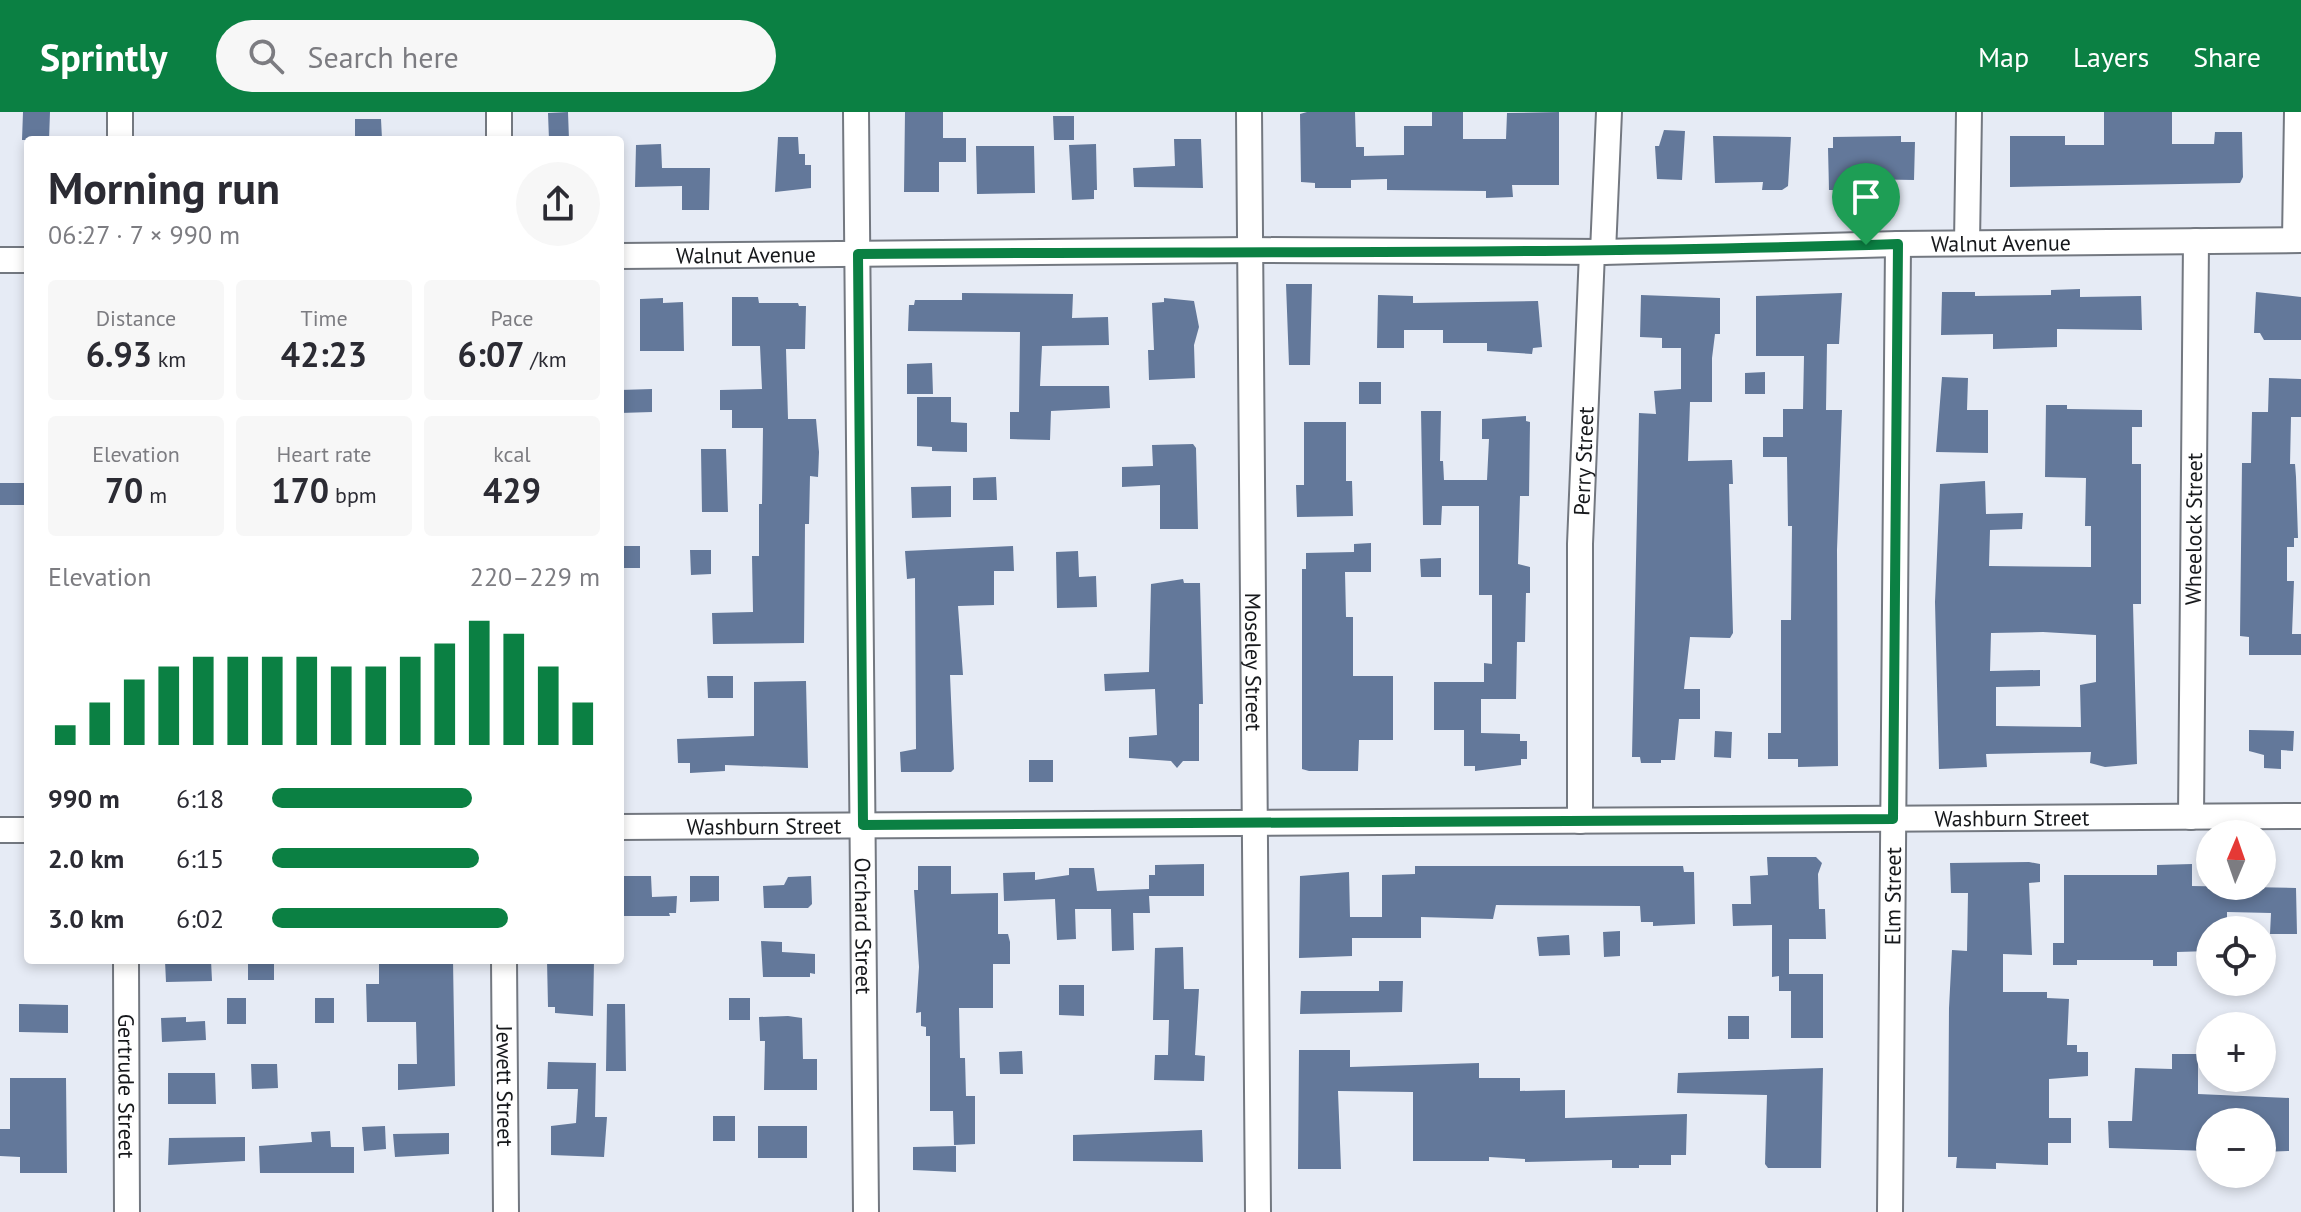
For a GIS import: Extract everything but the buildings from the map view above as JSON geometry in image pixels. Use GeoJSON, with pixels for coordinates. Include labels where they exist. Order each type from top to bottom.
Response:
{"type":"FeatureCollection","features":[{"type":"Feature","properties":{"kind":"street"},"geometry":{"type":"LineString","coordinates":[[120,112],[120,136]]}},
{"type":"Feature","properties":{"kind":"street"},"geometry":{"type":"LineString","coordinates":[[499,112],[499,136]]}},
{"type":"Feature","properties":{"kind":"street","name":"Orchard Street"},"geometry":{"type":"LineString","coordinates":[[856,112],[866,1212]]}},
{"type":"Feature","properties":{"kind":"street","name":"Moseley Street"},"geometry":{"type":"LineString","coordinates":[[1249,112],[1258,1212]]}},
{"type":"Feature","properties":{"kind":"street","name":"Perry Street"},"geometry":{"type":"LineString","coordinates":[[1580,821],[1580,544],[1609,112]]}},
{"type":"Feature","properties":{"kind":"street"},"geometry":{"type":"LineString","coordinates":[[1967,243],[1969,112]]}},
{"type":"Feature","properties":{"kind":"street"},"geometry":{"type":"LineString","coordinates":[[2297,112],[2298,240]]}},
{"type":"Feature","properties":{"kind":"street","name":"Walnut Avenue"},"geometry":{"type":"LineString","coordinates":[[624,256],[1250,250],[1598,252],[1898,244],[2298,240]]}},
{"type":"Feature","properties":{"kind":"street","name":"Wheelock Street"},"geometry":{"type":"LineString","coordinates":[[2191,817],[2196,241]]}},
{"type":"Feature","properties":{"kind":"street","name":"Elm Street"},"geometry":{"type":"LineString","coordinates":[[1890,1212],[1898,244]]}},
{"type":"Feature","properties":{"kind":"street"},"geometry":{"type":"LineString","coordinates":[[0,260],[24,260]]}},
{"type":"Feature","properties":{"kind":"street","name":"Washburn Street"},"geometry":{"type":"LineString","coordinates":[[624,827],[2301,816]]}},
{"type":"Feature","properties":{"kind":"street"},"geometry":{"type":"LineString","coordinates":[[0,830],[24,830]]}},
{"type":"Feature","properties":{"kind":"street","name":"Gertrude Street"},"geometry":{"type":"LineString","coordinates":[[126,964],[127,1212]]}},
{"type":"Feature","properties":{"kind":"street","name":"Jewett Street"},"geometry":{"type":"LineString","coordinates":[[504,964],[506,1212]]}},
{"type":"Feature","properties":{"kind":"route"},"geometry":{"type":"LineString","coordinates":[[1898,244],[1893,819],[863,825],[858,254],[1250,250],[1592,252],[1866,245],[1898,244]]}}]}
